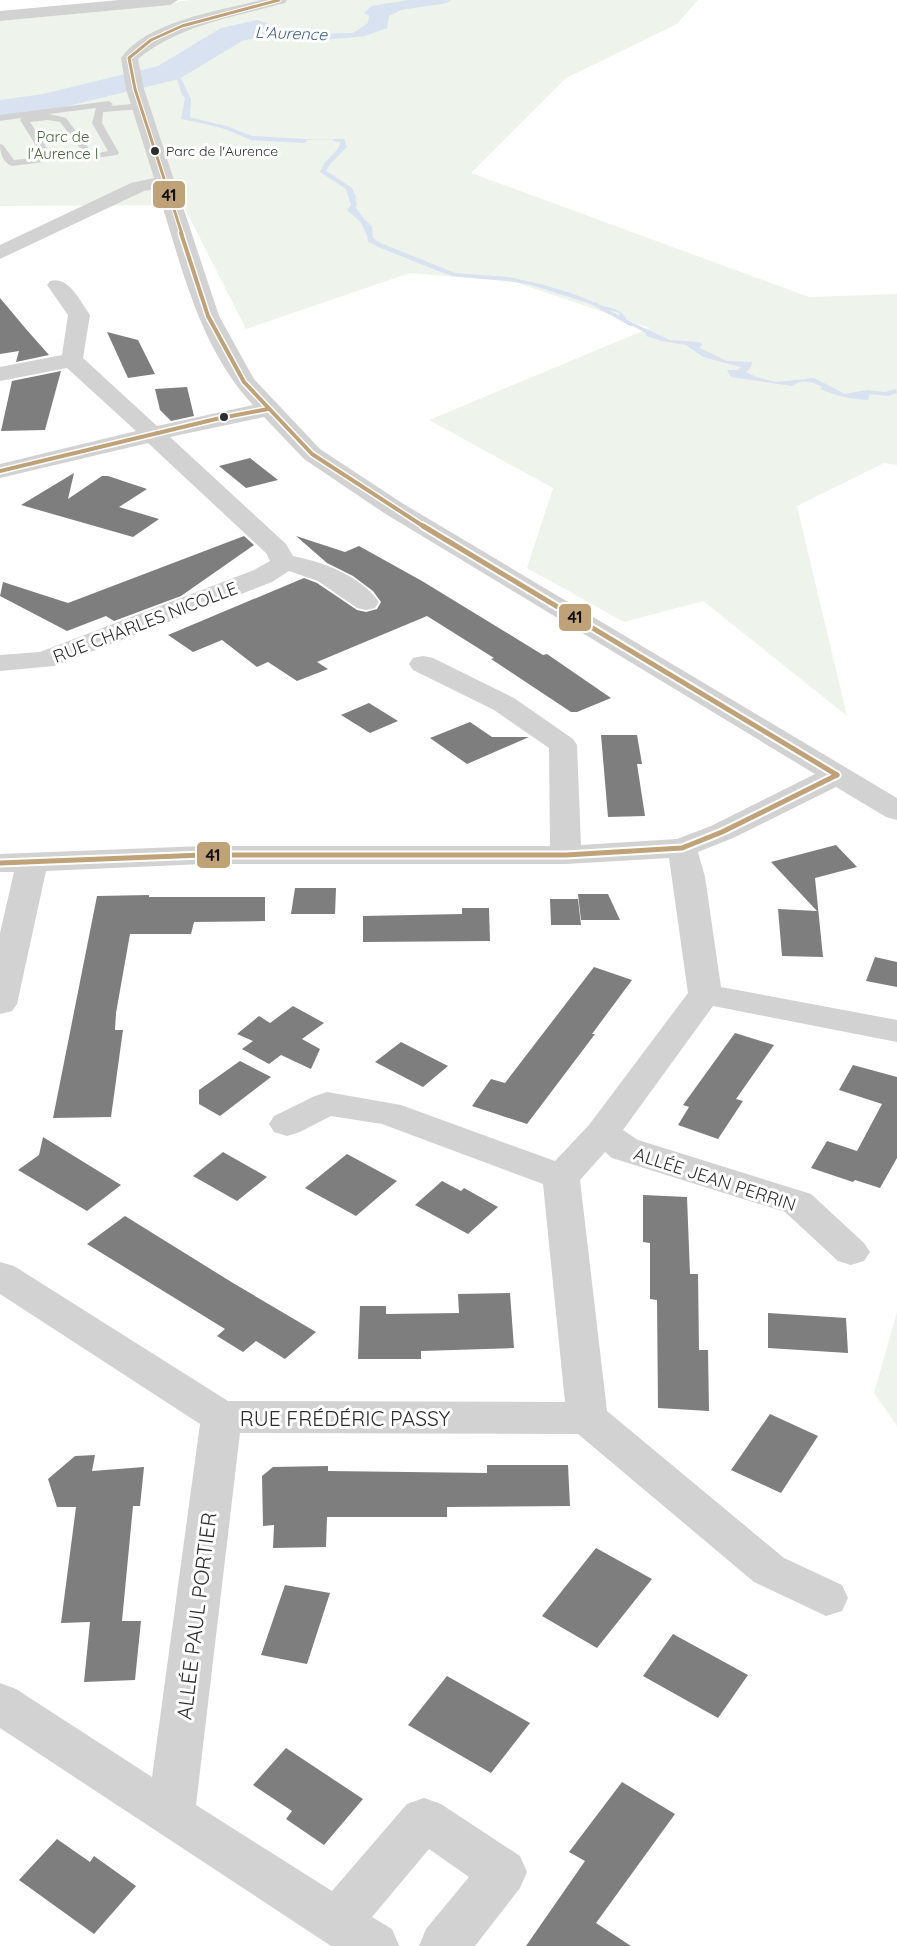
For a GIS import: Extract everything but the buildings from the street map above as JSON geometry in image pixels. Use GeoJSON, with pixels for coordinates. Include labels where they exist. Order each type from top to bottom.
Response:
{"type":"FeatureCollection","features":[{"type":"Feature","properties":{"kind":"street"},"geometry":{"type":"LineString","coordinates":[[0,16],[170,0]]}},
{"type":"Feature","properties":{"kind":"street"},"geometry":{"type":"LineString","coordinates":[[279,0],[182,26],[151,40],[129,58],[137,93],[208,316],[244,382],[312,454],[393,508],[897,811]]}},
{"type":"Feature","properties":{"kind":"street"},"geometry":{"type":"LineString","coordinates":[[0,253],[138,187],[166,181]]}},
{"type":"Feature","properties":{"kind":"street"},"geometry":{"type":"LineString","coordinates":[[57,285],[79,315],[72,360]]}},
{"type":"Feature","properties":{"kind":"street"},"geometry":{"type":"LineString","coordinates":[[0,374],[72,360]]}},
{"type":"Feature","properties":{"kind":"street"},"geometry":{"type":"LineString","coordinates":[[72,360],[277,549],[284,563],[298,563],[322,573],[366,602]]}},
{"type":"Feature","properties":{"kind":"street"},"geometry":{"type":"LineString","coordinates":[[0,471],[268,409]]}},
{"type":"Feature","properties":{"kind":"street","name":"RUE CHARLES NICOLLE"},"geometry":{"type":"LineString","coordinates":[[0,663],[44,660],[263,576],[284,563]]}},
{"type":"Feature","properties":{"kind":"street"},"geometry":{"type":"LineString","coordinates":[[423,664],[504,704],[563,745],[566,855]]}},
{"type":"Feature","properties":{"kind":"street"},"geometry":{"type":"LineString","coordinates":[[0,863],[204,855],[566,855],[682,848],[722,832],[837,775]]}},
{"type":"Feature","properties":{"kind":"street"},"geometry":{"type":"LineString","coordinates":[[682,848],[689,877],[705,994],[602,1133],[561,1177],[587,1419],[769,1570],[826,1598]]}},
{"type":"Feature","properties":{"kind":"street"},"geometry":{"type":"LineString","coordinates":[[0,1004],[32,863]]}},
{"type":"Feature","properties":{"kind":"street"},"geometry":{"type":"LineString","coordinates":[[705,994],[897,1031]]}},
{"type":"Feature","properties":{"kind":"street"},"geometry":{"type":"LineString","coordinates":[[286,1124],[327,1104],[388,1113],[561,1177]]}},
{"type":"Feature","properties":{"kind":"street","name":"ALLÉE JEAN PERRIN"},"geometry":{"type":"LineString","coordinates":[[602,1133],[625,1149],[798,1203],[851,1252]]}},
{"type":"Feature","properties":{"kind":"street","name":"RUE FRÉDÉRIC PASSY"},"geometry":{"type":"LineString","coordinates":[[0,1276],[221,1417],[587,1419]]}},
{"type":"Feature","properties":{"kind":"street","name":"ALLÉE PAUL PORTIER"},"geometry":{"type":"LineString","coordinates":[[171,1815],[221,1417]]}},
{"type":"Feature","properties":{"kind":"street"},"geometry":{"type":"LineString","coordinates":[[0,1702],[356,1934],[424,1819],[503,1872],[444,1946]]}},
{"type":"Feature","properties":{"kind":"lane"},"geometry":{"type":"LineString","coordinates":[[0,118],[52,113],[57,109],[137,93]]}},
{"type":"Feature","properties":{"kind":"lane"},"geometry":{"type":"LineString","coordinates":[[0,147],[12,163],[49,159],[24,120],[48,117],[63,120],[92,157],[114,153],[97,123],[99,110],[137,93]]}},
{"type":"Feature","properties":{"kind":"green space","name":"Parc de l'Aurence I"},"geometry":{"type":"Polygon","coordinates":[[[191,0],[698,0],[677,24],[566,78],[471,173],[809,297],[897,294],[897,465],[884,463],[797,506],[847,716],[703,601],[624,622],[527,568],[553,488],[429,420],[650,328],[515,282],[410,273],[246,329],[183,205],[0,206],[0,21],[191,0]]]}},
{"type":"Feature","properties":{"kind":"green space"},"geometry":{"type":"Polygon","coordinates":[[[897,1312],[897,1426],[874,1393],[897,1312]]]}},
{"type":"Feature","properties":{"kind":"water"},"geometry":{"type":"Polygon","coordinates":[[[409,0],[451,0],[447,3],[401,10],[389,16],[387,28],[365,36],[297,40],[244,33],[228,39],[211,53],[178,73],[191,99],[190,118],[227,126],[253,138],[243,136],[230,128],[181,119],[185,98],[177,79],[169,76],[147,81],[143,79],[175,70],[224,35],[251,27],[254,23],[288,32],[353,33],[368,23],[369,15],[364,13],[371,6],[409,0]]]}},
{"type":"Feature","properties":{"kind":"water"},"geometry":{"type":"Polygon","coordinates":[[[345,139],[344,147],[336,152],[326,171],[352,188],[356,197],[354,205],[369,226],[370,235],[385,247],[408,258],[453,273],[509,278],[568,292],[616,310],[622,313],[627,320],[670,340],[699,342],[702,344],[700,348],[727,361],[752,362],[746,372],[756,377],[776,382],[814,378],[845,394],[867,390],[885,392],[896,389],[897,393],[888,396],[870,394],[868,400],[861,400],[832,394],[810,382],[799,382],[792,386],[731,377],[727,370],[738,370],[741,367],[703,357],[686,345],[646,336],[646,333],[621,320],[619,313],[516,280],[454,275],[441,272],[376,246],[370,241],[357,215],[350,210],[349,190],[341,182],[323,172],[342,140],[322,140],[345,139]]]}},
{"type":"Feature","properties":{"kind":"waterway","name":"L'Aurence"},"geometry":{"type":"LineString","coordinates":[[0,109],[43,103],[168,73],[180,68],[221,40],[244,31],[257,29]]}},
{"type":"Feature","properties":{"kind":"waterway"},"geometry":{"type":"LineString","coordinates":[[186,111],[186,118],[227,128],[251,138],[304,141]]}},
{"type":"Feature","properties":{"kind":"waterway"},"geometry":{"type":"LineString","coordinates":[[335,140],[342,140],[344,147],[327,163],[323,172],[349,188],[354,205],[350,210],[369,226],[370,241],[454,275],[508,279],[542,286]]}},
{"type":"Feature","properties":{"kind":"waterway"},"geometry":{"type":"LineString","coordinates":[[593,303],[632,325]]}},
{"type":"Feature","properties":{"kind":"transit line","name":"41"},"geometry":{"type":"LineString","coordinates":[[279,0],[182,26],[151,40],[129,58],[135,89],[208,316],[244,382],[312,454],[393,508],[837,775]]}},
{"type":"Feature","properties":{"kind":"transit line","name":"41"},"geometry":{"type":"LineString","coordinates":[[0,471],[216,419],[268,409]]}},
{"type":"Feature","properties":{"kind":"transit line","name":"41"},"geometry":{"type":"LineString","coordinates":[[0,863],[203,855],[566,855],[682,848],[722,832],[837,775]]}},
{"type":"Feature","properties":{"kind":"place","name":"Parc de l'Aurence"},"geometry":{"type":"Point","coordinates":[155,151]}}]}
